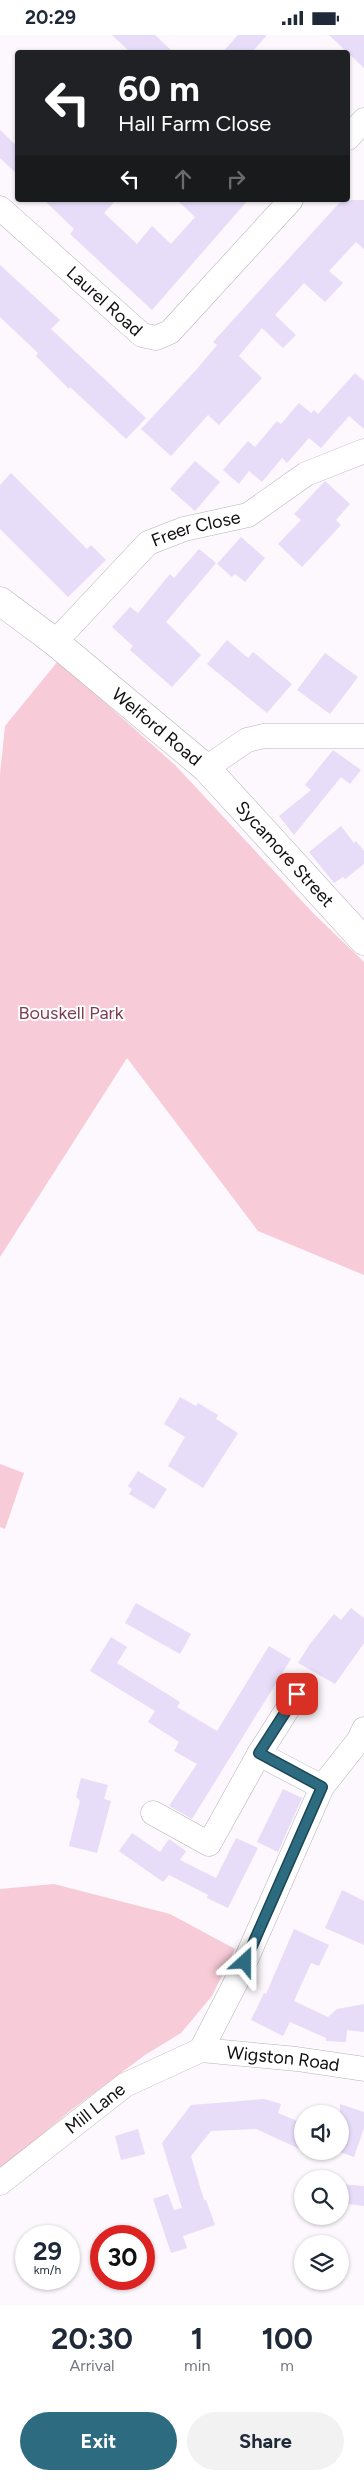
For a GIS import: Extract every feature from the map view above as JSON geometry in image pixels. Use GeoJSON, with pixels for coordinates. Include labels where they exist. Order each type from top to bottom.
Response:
{"type":"FeatureCollection","features":[{"type":"Feature","properties":{"kind":"street"},"geometry":{"type":"LineString","coordinates":[[350,136],[364,120]]}},
{"type":"Feature","properties":{"kind":"street","name":"Laurel Road"},"geometry":{"type":"LineString","coordinates":[[0,208],[142,335],[156,338],[170,332],[289,202]]}},
{"type":"Feature","properties":{"kind":"street","name":"Freer Close"},"geometry":{"type":"LineString","coordinates":[[55,642],[148,543],[184,529],[248,515],[306,475],[364,451]]}},
{"type":"Feature","properties":{"kind":"street","name":"Welford Road"},"geometry":{"type":"LineString","coordinates":[[0,601],[55,642],[206,768],[246,739],[264,736],[364,736]]}},
{"type":"Feature","properties":{"kind":"street","name":"Sycamore Street"},"geometry":{"type":"LineString","coordinates":[[206,768],[364,941]]}},
{"type":"Feature","properties":{"kind":"street"},"geometry":{"type":"LineString","coordinates":[[153,1813],[209,1844],[259,1753],[297,1694]]}},
{"type":"Feature","properties":{"kind":"street"},"geometry":{"type":"LineString","coordinates":[[201,2050],[237,1979],[322,1787],[359,1740],[364,1729]]}},
{"type":"Feature","properties":{"kind":"street"},"geometry":{"type":"LineString","coordinates":[[259,1753],[322,1787]]}},
{"type":"Feature","properties":{"kind":"street","name":"Wigston Road"},"geometry":{"type":"LineString","coordinates":[[201,2050],[297,2059],[364,2069]]}},
{"type":"Feature","properties":{"kind":"street","name":"Mill Lane"},"geometry":{"type":"LineString","coordinates":[[0,2183],[125,2085],[201,2050]]}},
{"type":"Feature","properties":{"kind":"green space","name":"Bouskell Park"},"geometry":{"type":"Polygon","coordinates":[[[58,661],[175,765],[314,914],[364,962],[364,1275],[258,1231],[127,1058],[0,1257],[0,775],[5,726],[58,661]]]}},
{"type":"Feature","properties":{"kind":"green space"},"geometry":{"type":"Polygon","coordinates":[[[0,1464],[24,1473],[5,1529],[0,1527],[0,1464]]]}},
{"type":"Feature","properties":{"kind":"green space"},"geometry":{"type":"Polygon","coordinates":[[[54,1884],[170,1914],[235,1949],[212,1996],[181,2033],[145,2055],[70,2111],[0,2169],[0,1889],[54,1884]]]}},
{"type":"Feature","properties":{"kind":"building"},"geometry":{"type":"Polygon","coordinates":[[[112,35],[155,35],[171,50],[128,50],[112,35]]]}},
{"type":"Feature","properties":{"kind":"building"},"geometry":{"type":"Polygon","coordinates":[[[238,35],[267,35],[254,50],[225,50],[238,35]]]}},
{"type":"Feature","properties":{"kind":"building"},"geometry":{"type":"Polygon","coordinates":[[[329,35],[364,35],[364,68],[350,55],[350,50],[345,50],[329,35]]]}},
{"type":"Feature","properties":{"kind":"building"},"geometry":{"type":"Polygon","coordinates":[[[0,130],[15,144],[15,172],[0,158],[0,130]]]}},
{"type":"Feature","properties":{"kind":"building"},"geometry":{"type":"Polygon","coordinates":[[[364,200],[364,249],[356,242],[329,271],[343,283],[325,302],[304,283],[275,315],[296,335],[283,348],[262,328],[239,356],[262,378],[219,425],[208,415],[171,456],[141,429],[217,345],[213,342],[340,202],[364,200]]]}},
{"type":"Feature","properties":{"kind":"building"},"geometry":{"type":"Polygon","coordinates":[[[46,202],[114,202],[104,213],[137,244],[152,226],[171,244],[195,217],[179,202],[246,202],[152,310],[70,234],[74,229],[46,202]]]}},
{"type":"Feature","properties":{"kind":"building"},"geometry":{"type":"Polygon","coordinates":[[[0,265],[60,320],[51,329],[146,418],[126,439],[70,387],[69,389],[36,356],[38,353],[0,317],[0,265]]]}},
{"type":"Feature","properties":{"kind":"building"},"geometry":{"type":"Polygon","coordinates":[[[355,373],[364,381],[364,429],[349,416],[321,448],[309,438],[287,463],[282,458],[262,482],[249,471],[239,484],[223,470],[248,441],[255,447],[277,421],[281,424],[299,403],[311,413],[314,410],[318,414],[355,373]]]}},
{"type":"Feature","properties":{"kind":"building"},"geometry":{"type":"Polygon","coordinates":[[[195,461],[220,482],[195,511],[170,489],[195,461]]]}},
{"type":"Feature","properties":{"kind":"building"},"geometry":{"type":"Polygon","coordinates":[[[11,473],[87,549],[91,545],[106,560],[68,597],[0,529],[0,485],[11,473]]]}},
{"type":"Feature","properties":{"kind":"building"},"geometry":{"type":"Polygon","coordinates":[[[325,481],[350,504],[336,520],[341,525],[302,567],[278,544],[301,520],[294,514],[325,481]]]}},
{"type":"Feature","properties":{"kind":"building"},"geometry":{"type":"Polygon","coordinates":[[[241,537],[265,558],[245,582],[235,574],[232,577],[217,564],[241,537]]]}},
{"type":"Feature","properties":{"kind":"building"},"geometry":{"type":"Polygon","coordinates":[[[199,549],[216,563],[166,622],[201,655],[172,687],[130,650],[133,646],[112,627],[130,607],[138,613],[170,574],[174,578],[199,549]]]}},
{"type":"Feature","properties":{"kind":"building"},"geometry":{"type":"Polygon","coordinates":[[[227,640],[248,658],[253,652],[292,684],[267,713],[207,664],[227,640]]]}},
{"type":"Feature","properties":{"kind":"building"},"geometry":{"type":"Polygon","coordinates":[[[325,653],[358,677],[330,714],[297,690],[325,653]]]}},
{"type":"Feature","properties":{"kind":"building"},"geometry":{"type":"Polygon","coordinates":[[[333,750],[361,770],[350,784],[341,777],[294,835],[279,816],[311,790],[305,785],[333,750]]]}},
{"type":"Feature","properties":{"kind":"building"},"geometry":{"type":"Polygon","coordinates":[[[341,826],[354,843],[356,841],[364,851],[364,864],[345,879],[343,877],[334,883],[309,852],[341,826]]]}},
{"type":"Feature","properties":{"kind":"building"},"geometry":{"type":"Polygon","coordinates":[[[180,1397],[196,1406],[198,1403],[218,1415],[216,1419],[238,1433],[203,1488],[168,1466],[185,1437],[164,1424],[180,1397]]]}},
{"type":"Feature","properties":{"kind":"building"},"geometry":{"type":"Polygon","coordinates":[[[138,1471],[167,1489],[154,1509],[129,1494],[132,1489],[128,1486],[138,1471]]]}},
{"type":"Feature","properties":{"kind":"building"},"geometry":{"type":"Polygon","coordinates":[[[136,1603],[191,1634],[180,1654],[125,1623],[136,1603]]]}},
{"type":"Feature","properties":{"kind":"building"},"geometry":{"type":"Polygon","coordinates":[[[351,1608],[364,1618],[364,1643],[335,1684],[298,1663],[310,1644],[334,1614],[341,1620],[351,1608]]]}},
{"type":"Feature","properties":{"kind":"building"},"geometry":{"type":"Polygon","coordinates":[[[111,1637],[127,1647],[117,1663],[180,1702],[177,1707],[217,1731],[269,1646],[291,1659],[192,1819],[169,1806],[197,1764],[174,1751],[179,1742],[148,1722],[155,1711],[90,1671],[111,1637]]]}},
{"type":"Feature","properties":{"kind":"building"},"geometry":{"type":"Polygon","coordinates":[[[81,1778],[108,1785],[104,1799],[111,1801],[97,1853],[69,1846],[80,1801],[76,1797],[81,1778]]]}},
{"type":"Feature","properties":{"kind":"building"},"geometry":{"type":"Polygon","coordinates":[[[283,1789],[302,1798],[278,1852],[257,1842],[283,1789]]]}},
{"type":"Feature","properties":{"kind":"building"},"geometry":{"type":"Polygon","coordinates":[[[132,1833],[160,1852],[169,1839],[186,1851],[180,1860],[216,1878],[236,1838],[258,1848],[228,1908],[207,1898],[208,1895],[169,1875],[163,1882],[119,1851],[132,1833]]]}},
{"type":"Feature","properties":{"kind":"building"},"geometry":{"type":"Polygon","coordinates":[[[342,1890],[364,1901],[364,1945],[325,1928],[342,1890]]]}},
{"type":"Feature","properties":{"kind":"building"},"geometry":{"type":"Polygon","coordinates":[[[294,1929],[329,1945],[319,1966],[311,1963],[294,2001],[328,2017],[337,2009],[364,2004],[364,2032],[347,2030],[346,2042],[326,2041],[326,2038],[290,2022],[283,2036],[251,2020],[264,1993],[266,1994],[294,1929]]]}},
{"type":"Feature","properties":{"kind":"building"},"geometry":{"type":"Polygon","coordinates":[[[264,2099],[281,2104],[278,2113],[294,2120],[294,2146],[256,2129],[211,2131],[191,2156],[204,2200],[206,2200],[215,2225],[183,2236],[187,2248],[171,2253],[153,2199],[168,2194],[174,2210],[182,2208],[162,2143],[191,2105],[264,2099]]]}},
{"type":"Feature","properties":{"kind":"building"},"geometry":{"type":"Polygon","coordinates":[[[349,2107],[364,2112],[364,2128],[354,2157],[349,2155],[349,2107]]]}},
{"type":"Feature","properties":{"kind":"building"},"geometry":{"type":"Polygon","coordinates":[[[138,2129],[145,2154],[121,2160],[115,2136],[138,2129]]]}},
{"type":"Feature","properties":{"kind":"building"},"geometry":{"type":"Polygon","coordinates":[[[349,2185],[364,2186],[364,2206],[349,2204],[349,2185]]]}},
{"type":"Feature","properties":{"kind":"route"},"geometry":{"type":"LineString","coordinates":[[245,1962],[322,1787],[259,1753],[297,1694]]}}]}
